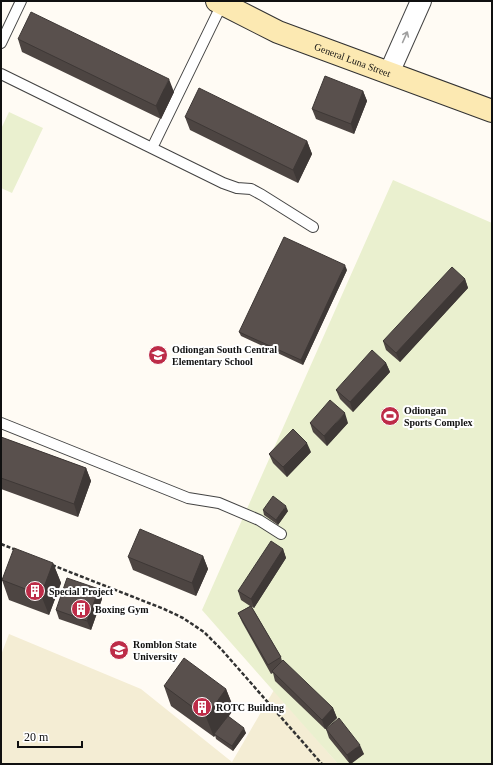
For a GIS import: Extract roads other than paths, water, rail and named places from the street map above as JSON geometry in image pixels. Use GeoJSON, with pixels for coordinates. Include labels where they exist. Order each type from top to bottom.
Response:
{"type":"FeatureCollection","features":[{"type":"Feature","properties":{"kind":"main road","name":"General Luna Street"},"geometry":{"type":"LineString","coordinates":[[221,2],[278,32],[492,112]]}},
{"type":"Feature","properties":{"kind":"street"},"geometry":{"type":"LineString","coordinates":[[389,73],[421,1]]}},
{"type":"Feature","properties":{"kind":"lane"},"geometry":{"type":"LineString","coordinates":[[1,43],[21,1]]}},
{"type":"Feature","properties":{"kind":"lane"},"geometry":{"type":"LineString","coordinates":[[152,148],[221,2]]}},
{"type":"Feature","properties":{"kind":"lane"},"geometry":{"type":"LineString","coordinates":[[1,74],[223,183],[237,188],[251,190],[262,195],[313,227]]}},
{"type":"Feature","properties":{"kind":"lane"},"geometry":{"type":"LineString","coordinates":[[1,423],[188,498],[219,503],[259,520],[281,534]]}},
{"type":"Feature","properties":{"kind":"place","name":"Odiongan South Central Elementary School"},"geometry":{"type":"Point","coordinates":[158,355]}},
{"type":"Feature","properties":{"kind":"place","name":"Odiongan Sports Complex"},"geometry":{"type":"Point","coordinates":[390,416]}},
{"type":"Feature","properties":{"kind":"place","name":"Special Project"},"geometry":{"type":"Point","coordinates":[35,591]}},
{"type":"Feature","properties":{"kind":"place","name":"Boxing Gym"},"geometry":{"type":"Point","coordinates":[81,609]}},
{"type":"Feature","properties":{"kind":"place","name":"Romblon State University"},"geometry":{"type":"Point","coordinates":[119,650]}},
{"type":"Feature","properties":{"kind":"place","name":"ROTC Building"},"geometry":{"type":"Point","coordinates":[202,707]}}]}
